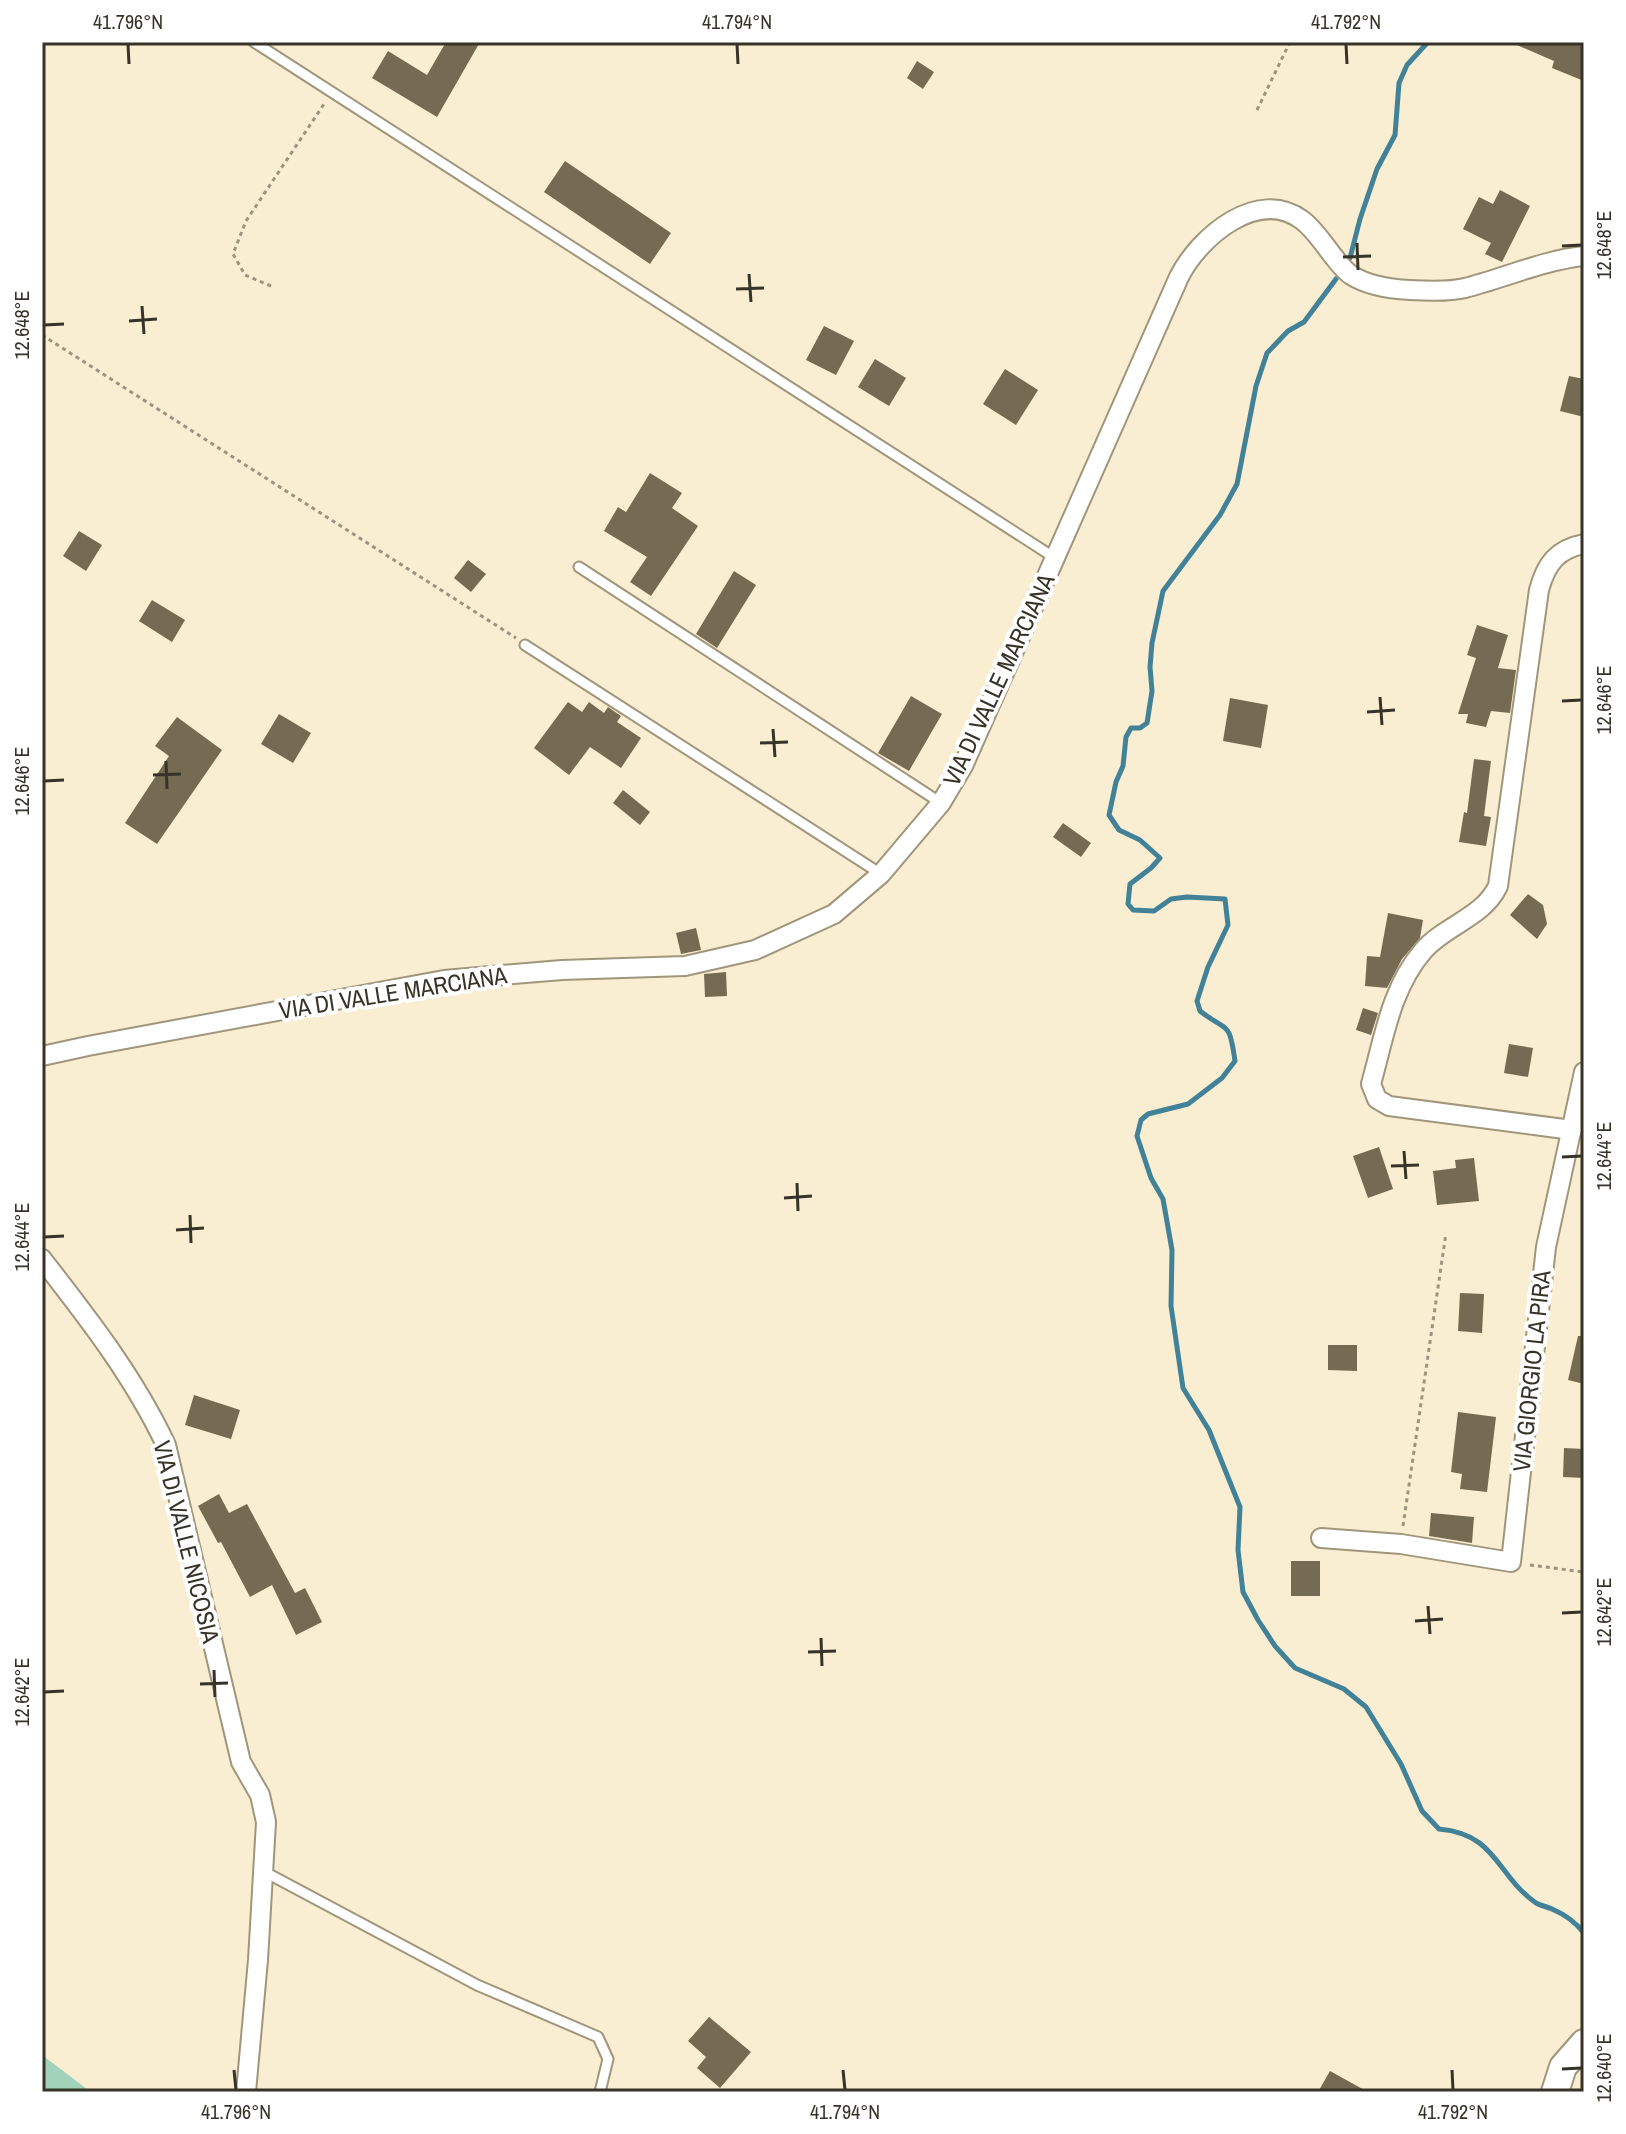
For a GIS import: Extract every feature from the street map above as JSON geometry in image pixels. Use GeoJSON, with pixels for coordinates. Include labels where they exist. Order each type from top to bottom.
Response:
{"type":"FeatureCollection","features":[{"type":"Feature","properties":{"kind":"street","name":"VIA DI VALLE MARCIANA"},"geometry":{"type":"LineString","coordinates":[[42,1056],[444,980],[562,970],[685,966],[755,950],[834,914],[881,874],[941,803],[963,766],[1185,265],[1229,223],[1248,213],[1271,208],[1285,210],[1303,221],[1350,274],[1379,287],[1462,289],[1584,256]]}},
{"type":"Feature","properties":{"kind":"street"},"geometry":{"type":"LineString","coordinates":[[1572,1130],[1389,1106],[1377,1099],[1371,1084],[1401,983],[1423,950],[1442,932],[1482,907],[1498,886],[1539,590],[1550,561],[1560,551],[1584,544]]}},
{"type":"Feature","properties":{"kind":"street","name":"VIA GIORGIO LA PIRA"},"geometry":{"type":"LineString","coordinates":[[1511,1562],[1546,1247],[1584,1072]]}},
{"type":"Feature","properties":{"kind":"street","name":"VIA DI VALLE NICOSIA"},"geometry":{"type":"LineString","coordinates":[[42,1259],[117,1359],[149,1409],[166,1445],[241,1762],[260,1795],[266,1822],[246,2092]]}},
{"type":"Feature","properties":{"kind":"street"},"geometry":{"type":"LineString","coordinates":[[1321,1538],[1401,1544],[1511,1562]]}},
{"type":"Feature","properties":{"kind":"street"},"geometry":{"type":"LineString","coordinates":[[1555,2092],[1563,2067],[1584,2043]]}},
{"type":"Feature","properties":{"kind":"lane"},"geometry":{"type":"LineString","coordinates":[[254,42],[1055,558]]}},
{"type":"Feature","properties":{"kind":"lane"},"geometry":{"type":"LineString","coordinates":[[579,567],[941,803]]}},
{"type":"Feature","properties":{"kind":"lane"},"geometry":{"type":"LineString","coordinates":[[525,645],[881,874]]}},
{"type":"Feature","properties":{"kind":"lane"},"geometry":{"type":"LineString","coordinates":[[263,1871],[477,1985],[598,2037],[608,2059],[600,2092]]}},
{"type":"Feature","properties":{"kind":"path"},"geometry":{"type":"LineString","coordinates":[[1257,110],[1290,42]]}},
{"type":"Feature","properties":{"kind":"path"},"geometry":{"type":"LineString","coordinates":[[271,286],[245,275],[233,254],[246,221],[331,94]]}},
{"type":"Feature","properties":{"kind":"path"},"geometry":{"type":"LineString","coordinates":[[42,335],[525,645]]}},
{"type":"Feature","properties":{"kind":"path"},"geometry":{"type":"LineString","coordinates":[[1401,1544],[1446,1233]]}},
{"type":"Feature","properties":{"kind":"path"},"geometry":{"type":"LineString","coordinates":[[1511,1562],[1584,1572]]}},
{"type":"Feature","properties":{"kind":"green space"},"geometry":{"type":"Polygon","coordinates":[[[42,2055],[91,2092],[42,2092],[42,2055]]]}},
{"type":"Feature","properties":{"kind":"building"},"geometry":{"type":"Polygon","coordinates":[[[446,42],[480,42],[437,117],[372,78],[388,51],[427,75],[446,42]]]}},
{"type":"Feature","properties":{"kind":"building"},"geometry":{"type":"Polygon","coordinates":[[[1510,42],[1584,42],[1584,81],[1552,68],[1554,61],[1510,42]]]}},
{"type":"Feature","properties":{"kind":"building"},"geometry":{"type":"Polygon","coordinates":[[[917,61],[934,72],[923,89],[907,78],[917,61]]]}},
{"type":"Feature","properties":{"kind":"building"},"geometry":{"type":"Polygon","coordinates":[[[565,161],[671,233],[650,264],[544,192],[565,161]]]}},
{"type":"Feature","properties":{"kind":"building"},"geometry":{"type":"Polygon","coordinates":[[[1500,190],[1530,206],[1502,262],[1485,254],[1491,243],[1463,229],[1479,197],[1493,204],[1500,190]]]}},
{"type":"Feature","properties":{"kind":"building"},"geometry":{"type":"Polygon","coordinates":[[[824,326],[854,341],[836,375],[806,360],[824,326]]]}},
{"type":"Feature","properties":{"kind":"building"},"geometry":{"type":"Polygon","coordinates":[[[875,359],[906,378],[889,406],[858,387],[875,359]]]}},
{"type":"Feature","properties":{"kind":"building"},"geometry":{"type":"Polygon","coordinates":[[[1005,369],[1038,390],[1016,425],[983,404],[1005,369]]]}},
{"type":"Feature","properties":{"kind":"building"},"geometry":{"type":"Polygon","coordinates":[[[1569,376],[1584,379],[1584,417],[1560,411],[1569,376]]]}},
{"type":"Feature","properties":{"kind":"building"},"geometry":{"type":"Polygon","coordinates":[[[650,473],[682,493],[672,508],[698,526],[651,596],[630,582],[647,557],[604,531],[618,507],[626,512],[650,473]]]}},
{"type":"Feature","properties":{"kind":"building"},"geometry":{"type":"Polygon","coordinates":[[[79,531],[102,545],[86,571],[63,556],[79,531]]]}},
{"type":"Feature","properties":{"kind":"building"},"geometry":{"type":"Polygon","coordinates":[[[468,560],[486,574],[471,592],[454,578],[468,560]]]}},
{"type":"Feature","properties":{"kind":"building"},"geometry":{"type":"Polygon","coordinates":[[[734,571],[756,585],[717,648],[696,634],[734,571]]]}},
{"type":"Feature","properties":{"kind":"building"},"geometry":{"type":"Polygon","coordinates":[[[152,600],[185,620],[172,642],[139,621],[152,600]]]}},
{"type":"Feature","properties":{"kind":"building"},"geometry":{"type":"Polygon","coordinates":[[[1477,625],[1508,635],[1498,668],[1516,670],[1510,713],[1491,711],[1486,727],[1466,723],[1468,714],[1458,714],[1476,658],[1467,655],[1477,625]]]}},
{"type":"Feature","properties":{"kind":"building"},"geometry":{"type":"Polygon","coordinates":[[[911,696],[942,714],[909,771],[878,753],[911,696]]]}},
{"type":"Feature","properties":{"kind":"building"},"geometry":{"type":"Polygon","coordinates":[[[1230,698],[1268,705],[1261,748],[1223,741],[1230,698]]]}},
{"type":"Feature","properties":{"kind":"building"},"geometry":{"type":"Polygon","coordinates":[[[568,702],[582,712],[589,702],[604,713],[608,707],[621,716],[617,722],[641,738],[621,768],[590,747],[569,775],[534,748],[568,702]]]}},
{"type":"Feature","properties":{"kind":"building"},"geometry":{"type":"Polygon","coordinates":[[[279,714],[311,733],[293,763],[261,744],[279,714]]]}},
{"type":"Feature","properties":{"kind":"building"},"geometry":{"type":"Polygon","coordinates":[[[177,717],[222,750],[157,844],[125,823],[169,756],[155,746],[177,717]]]}},
{"type":"Feature","properties":{"kind":"building"},"geometry":{"type":"Polygon","coordinates":[[[1474,759],[1491,761],[1484,816],[1491,817],[1486,846],[1459,842],[1464,812],[1467,813],[1474,759]]]}},
{"type":"Feature","properties":{"kind":"building"},"geometry":{"type":"Polygon","coordinates":[[[623,790],[650,812],[640,825],[613,803],[623,790]]]}},
{"type":"Feature","properties":{"kind":"building"},"geometry":{"type":"Polygon","coordinates":[[[1063,823],[1091,843],[1081,857],[1053,837],[1063,823]]]}},
{"type":"Feature","properties":{"kind":"building"},"geometry":{"type":"Polygon","coordinates":[[[1528,894],[1543,905],[1547,924],[1537,939],[1510,915],[1528,894]]]}},
{"type":"Feature","properties":{"kind":"building"},"geometry":{"type":"Polygon","coordinates":[[[1388,913],[1423,920],[1420,938],[1402,959],[1387,988],[1365,986],[1367,956],[1380,957],[1388,913]]]}},
{"type":"Feature","properties":{"kind":"building"},"geometry":{"type":"Polygon","coordinates":[[[696,928],[701,950],[681,954],[676,933],[696,928]]]}},
{"type":"Feature","properties":{"kind":"building"},"geometry":{"type":"Polygon","coordinates":[[[726,972],[727,996],[705,997],[704,974],[726,972]]]}},
{"type":"Feature","properties":{"kind":"building"},"geometry":{"type":"Polygon","coordinates":[[[1363,1008],[1378,1013],[1371,1035],[1356,1030],[1363,1008]]]}},
{"type":"Feature","properties":{"kind":"building"},"geometry":{"type":"Polygon","coordinates":[[[1509,1044],[1533,1048],[1528,1077],[1504,1073],[1509,1044]]]}},
{"type":"Feature","properties":{"kind":"building"},"geometry":{"type":"Polygon","coordinates":[[[1379,1147],[1393,1189],[1368,1198],[1353,1156],[1379,1147]]]}},
{"type":"Feature","properties":{"kind":"building"},"geometry":{"type":"Polygon","coordinates":[[[1474,1158],[1479,1201],[1437,1205],[1433,1171],[1456,1168],[1455,1160],[1474,1158]]]}},
{"type":"Feature","properties":{"kind":"building"},"geometry":{"type":"Polygon","coordinates":[[[1460,1293],[1484,1294],[1482,1333],[1458,1331],[1460,1293]]]}},
{"type":"Feature","properties":{"kind":"building"},"geometry":{"type":"Polygon","coordinates":[[[1578,1336],[1584,1336],[1584,1384],[1568,1380],[1578,1336]]]}},
{"type":"Feature","properties":{"kind":"building"},"geometry":{"type":"Polygon","coordinates":[[[1328,1345],[1357,1345],[1357,1371],[1328,1370],[1328,1345]]]}},
{"type":"Feature","properties":{"kind":"building"},"geometry":{"type":"Polygon","coordinates":[[[194,1395],[240,1410],[231,1439],[185,1425],[194,1395]]]}},
{"type":"Feature","properties":{"kind":"building"},"geometry":{"type":"Polygon","coordinates":[[[1458,1412],[1496,1417],[1487,1492],[1460,1489],[1462,1474],[1451,1472],[1458,1412]]]}},
{"type":"Feature","properties":{"kind":"building"},"geometry":{"type":"Polygon","coordinates":[[[1564,1448],[1584,1449],[1584,1478],[1563,1477],[1564,1448]]]}},
{"type":"Feature","properties":{"kind":"building"},"geometry":{"type":"Polygon","coordinates":[[[219,1494],[229,1513],[247,1504],[295,1593],[305,1588],[322,1622],[296,1635],[272,1585],[250,1597],[198,1506],[219,1494]]]}},
{"type":"Feature","properties":{"kind":"building"},"geometry":{"type":"Polygon","coordinates":[[[1431,1513],[1474,1517],[1472,1543],[1429,1536],[1431,1513]]]}},
{"type":"Feature","properties":{"kind":"building"},"geometry":{"type":"Polygon","coordinates":[[[1291,1561],[1320,1561],[1320,1596],[1291,1596],[1291,1561]]]}},
{"type":"Feature","properties":{"kind":"building"},"geometry":{"type":"Polygon","coordinates":[[[709,2017],[751,2052],[720,2088],[697,2068],[706,2057],[688,2041],[709,2017]]]}},
{"type":"Feature","properties":{"kind":"building"},"geometry":{"type":"Polygon","coordinates":[[[1330,2071],[1368,2092],[1318,2092],[1330,2071]]]}},
{"type":"Feature","properties":{"kind":"waterway"},"geometry":{"type":"LineString","coordinates":[[1350,258],[1377,169],[1395,135],[1399,83],[1407,65],[1428,42]]}},
{"type":"Feature","properties":{"kind":"waterway"},"geometry":{"type":"LineString","coordinates":[[1336,279],[1304,322],[1288,331],[1267,353],[1256,386],[1237,484],[1220,515],[1163,591],[1152,643],[1152,691],[1147,723],[1140,728],[1131,728],[1126,737],[1123,766],[1109,815],[1119,830],[1140,840],[1160,858],[1130,884],[1128,904],[1133,910],[1154,911],[1171,899],[1225,899],[1228,925],[1208,967],[1197,1001],[1200,1011],[1226,1028],[1235,1061],[1222,1078],[1188,1104],[1148,1114],[1141,1120],[1137,1136],[1151,1178],[1163,1199],[1172,1250],[1171,1306],[1183,1388],[1209,1430],[1240,1507],[1238,1550],[1243,1592],[1258,1620],[1275,1646],[1295,1668],[1344,1689],[1366,1707],[1401,1764],[1422,1811],[1439,1829],[1458,1832],[1485,1847],[1523,1892],[1536,1903],[1567,1917],[1584,1933]]}}]}
